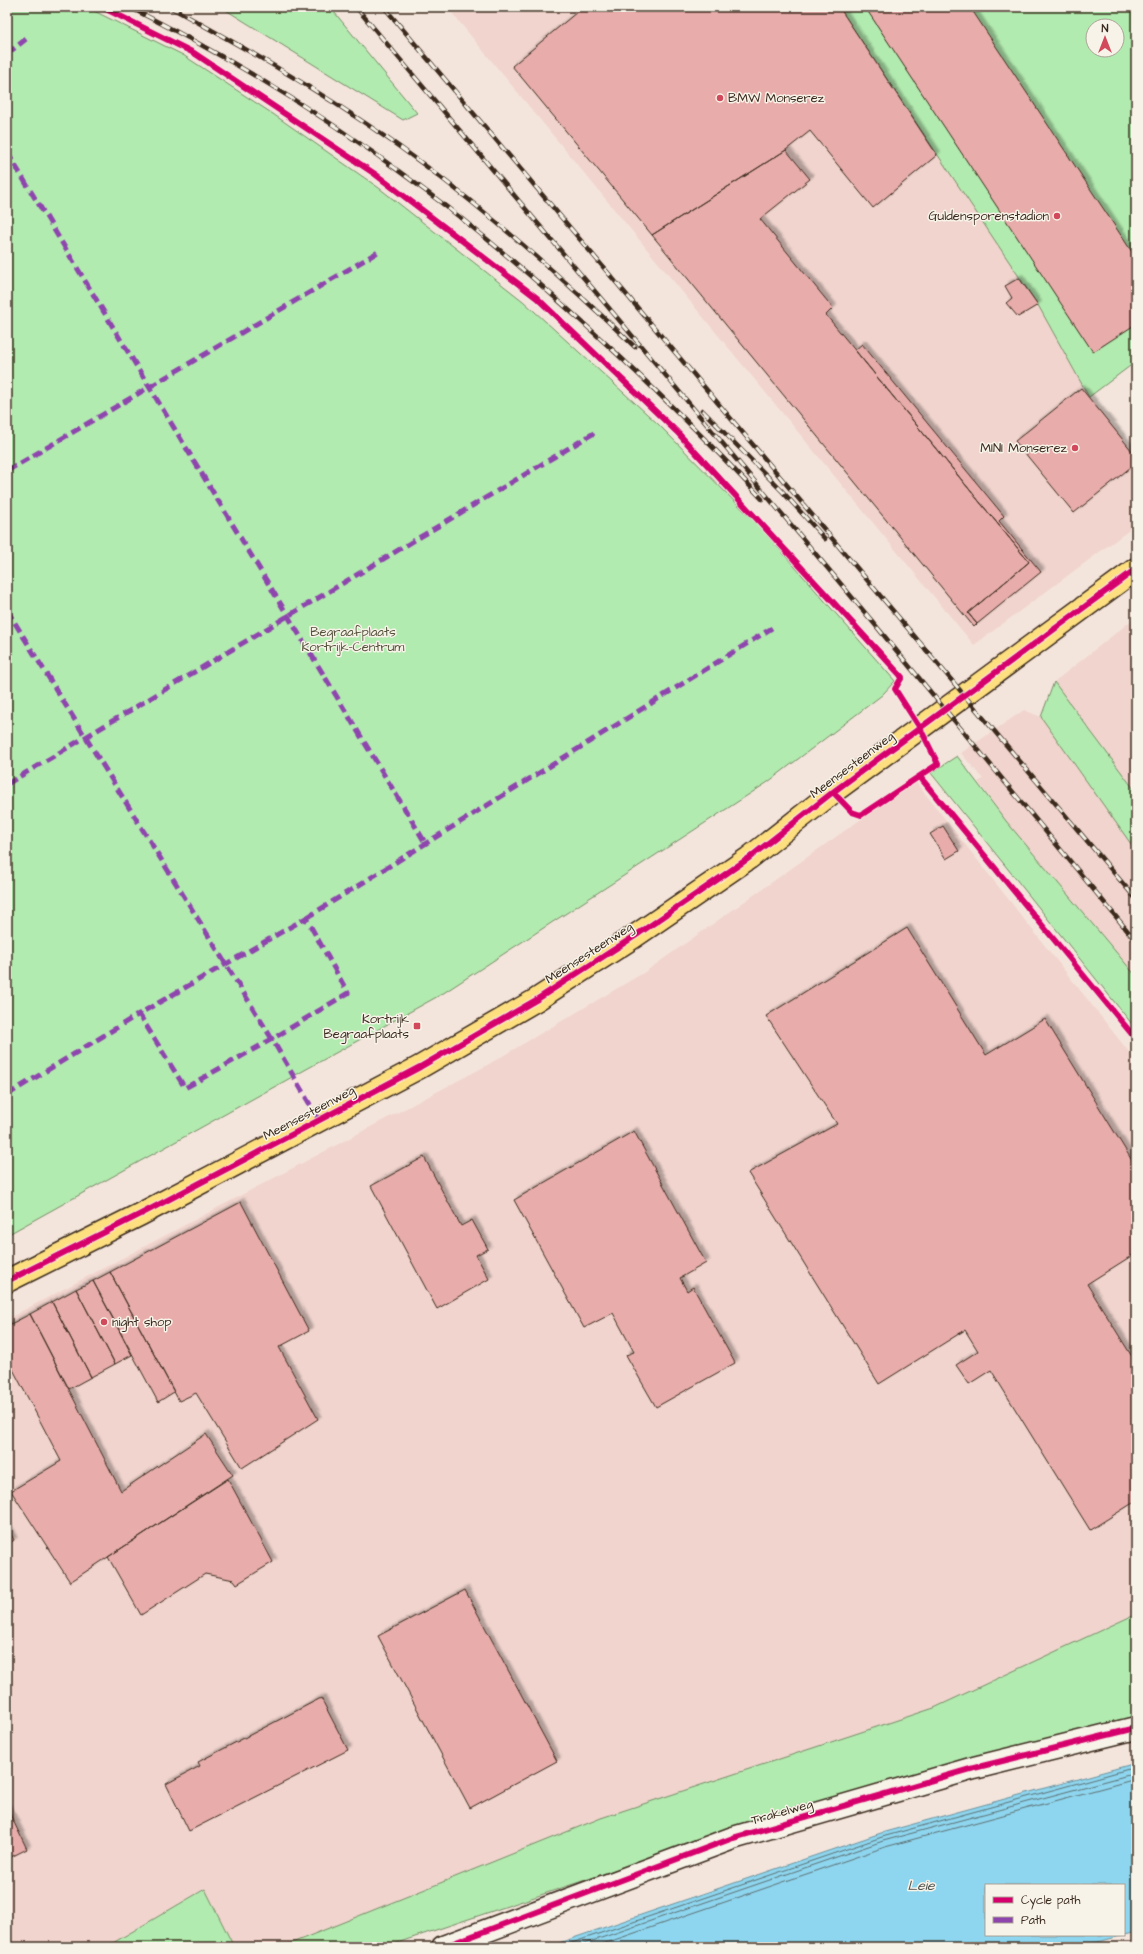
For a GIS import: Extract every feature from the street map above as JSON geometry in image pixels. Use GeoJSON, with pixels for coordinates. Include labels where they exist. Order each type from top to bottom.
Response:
{"type":"FeatureCollection","features":[{"type":"Feature","properties":{"kind":"main road","name":"Meensesteenweg"},"geometry":{"type":"LineString","coordinates":[[7,1281],[141,1214],[420,1067],[536,1000],[636,936],[749,858],[833,792],[1136,569]]}},
{"type":"Feature","properties":{"kind":"lane","name":"Trakelweg"},"geometry":{"type":"LineString","coordinates":[[443,1947],[733,1838],[974,1768],[1136,1728]]}},
{"type":"Feature","properties":{"kind":"path"},"geometry":{"type":"LineString","coordinates":[[920,777],[938,764]]}},
{"type":"Feature","properties":{"kind":"shaded area"},"geometry":{"type":"Polygon","coordinates":[[[447,7],[839,7],[1038,305],[1089,397],[1136,454],[1136,525],[974,645],[447,7]]]}},
{"type":"Feature","properties":{"kind":"shaded area"},"geometry":{"type":"Polygon","coordinates":[[[1136,617],[1136,792],[1054,682],[1136,617]]]}},
{"type":"Feature","properties":{"kind":"shaded area"},"geometry":{"type":"Polygon","coordinates":[[[1024,710],[1041,717],[1136,851],[1136,976],[1006,821],[978,782],[983,779],[961,753],[1024,710]]]}},
{"type":"Feature","properties":{"kind":"shaded area"},"geometry":{"type":"Polygon","coordinates":[[[915,781],[1136,1061],[1136,1614],[934,1708],[601,1818],[282,1947],[234,1947],[205,1889],[106,1947],[7,1947],[7,1319],[484,1067],[645,972],[915,781]]]}},
{"type":"Feature","properties":{"kind":"green space","name":"Begraafplaats Kortrijk-Centrum"},"geometry":{"type":"Polygon","coordinates":[[[7,7],[86,7],[183,55],[273,114],[379,188],[523,301],[658,424],[759,526],[895,681],[882,695],[768,782],[442,994],[7,1235],[7,7]]]}},
{"type":"Feature","properties":{"kind":"green space"},"geometry":{"type":"Polygon","coordinates":[[[221,7],[330,7],[417,113],[403,120],[221,7]]]}},
{"type":"Feature","properties":{"kind":"green space","name":"Guldensporenstadion"},"geometry":{"type":"Polygon","coordinates":[[[839,7],[1136,7],[1136,366],[1134,363],[1089,397],[1038,305],[839,7]]]}},
{"type":"Feature","properties":{"kind":"green space"},"geometry":{"type":"Polygon","coordinates":[[[1054,682],[1136,792],[1136,851],[1041,717],[1054,682]]]}},
{"type":"Feature","properties":{"kind":"green space"},"geometry":{"type":"Polygon","coordinates":[[[957,756],[1006,821],[1136,976],[1136,1029],[931,773],[957,756]]]}},
{"type":"Feature","properties":{"kind":"green space"},"geometry":{"type":"Polygon","coordinates":[[[1136,1614],[1136,1716],[717,1836],[385,1947],[282,1947],[601,1818],[934,1708],[1136,1614]]]}},
{"type":"Feature","properties":{"kind":"green space"},"geometry":{"type":"Polygon","coordinates":[[[205,1889],[234,1947],[106,1947],[205,1889]]]}},
{"type":"Feature","properties":{"kind":"water","name":"Leie"},"geometry":{"type":"Polygon","coordinates":[[[1136,1763],[1136,1932],[1125,1935],[1125,1884],[985,1884],[985,1936],[1121,1936],[1080,1947],[547,1947],[881,1833],[1136,1763]]]}},
{"type":"Feature","properties":{"kind":"building","name":"BMW Monserez"},"geometry":{"type":"Polygon","coordinates":[[[583,7],[839,7],[937,155],[873,208],[810,131],[786,150],[652,235],[512,66],[583,7]]]}},
{"type":"Feature","properties":{"kind":"building"},"geometry":{"type":"Polygon","coordinates":[[[865,7],[970,7],[1136,258],[1136,324],[1093,352],[865,7]]]}},
{"type":"Feature","properties":{"kind":"building"},"geometry":{"type":"Polygon","coordinates":[[[786,150],[810,179],[760,219],[833,308],[826,315],[1029,562],[968,613],[977,624],[974,627],[652,235],[786,150]]]}},
{"type":"Feature","properties":{"kind":"building"},"geometry":{"type":"Polygon","coordinates":[[[1019,278],[1038,305],[1018,317],[1006,303],[1012,298],[1005,286],[1019,278]]]}},
{"type":"Feature","properties":{"kind":"building"},"geometry":{"type":"Polygon","coordinates":[[[862,344],[1004,516],[999,521],[1041,572],[977,624],[968,613],[1029,562],[855,350],[862,344]]]}},
{"type":"Feature","properties":{"kind":"building","name":"MINI Monserez"},"geometry":{"type":"Polygon","coordinates":[[[1081,388],[1136,456],[1136,463],[1074,513],[1015,441],[1081,388]]]}},
{"type":"Feature","properties":{"kind":"building"},"geometry":{"type":"Polygon","coordinates":[[[943,826],[959,851],[946,859],[930,834],[943,826]]]}},
{"type":"Feature","properties":{"kind":"building"},"geometry":{"type":"Polygon","coordinates":[[[907,928],[986,1055],[1045,1019],[1136,1167],[1136,1253],[1087,1284],[1136,1363],[1136,1501],[1090,1530],[991,1370],[969,1384],[956,1365],[978,1351],[965,1330],[879,1384],[748,1173],[837,1124],[766,1016],[907,928]]]}},
{"type":"Feature","properties":{"kind":"building"},"geometry":{"type":"Polygon","coordinates":[[[634,1131],[706,1263],[680,1278],[687,1291],[693,1287],[735,1363],[656,1407],[626,1355],[634,1352],[613,1313],[584,1328],[514,1200],[634,1131]]]}},
{"type":"Feature","properties":{"kind":"building"},"geometry":{"type":"Polygon","coordinates":[[[424,1157],[461,1226],[472,1220],[488,1249],[476,1255],[489,1279],[437,1309],[371,1186],[424,1157]]]}},
{"type":"Feature","properties":{"kind":"building"},"geometry":{"type":"Polygon","coordinates":[[[241,1202],[309,1331],[279,1347],[318,1419],[242,1468],[196,1393],[179,1401],[110,1272],[241,1202]]]}},
{"type":"Feature","properties":{"kind":"building"},"geometry":{"type":"Polygon","coordinates":[[[110,1272],[174,1392],[158,1402],[93,1281],[110,1272]]]}},
{"type":"Feature","properties":{"kind":"building","name":"night shop"},"geometry":{"type":"Polygon","coordinates":[[[93,1281],[132,1355],[115,1364],[76,1289],[93,1281]]]}},
{"type":"Feature","properties":{"kind":"building"},"geometry":{"type":"Polygon","coordinates":[[[76,1289],[115,1364],[91,1377],[52,1302],[76,1289]]]}},
{"type":"Feature","properties":{"kind":"building"},"geometry":{"type":"Polygon","coordinates":[[[52,1302],[91,1377],[69,1389],[30,1314],[52,1302]]]}},
{"type":"Feature","properties":{"kind":"building"},"geometry":{"type":"Polygon","coordinates":[[[30,1314],[121,1491],[206,1434],[233,1475],[70,1582],[11,1491],[61,1461],[7,1358],[7,1326],[30,1314]]]}},
{"type":"Feature","properties":{"kind":"building"},"geometry":{"type":"Polygon","coordinates":[[[228,1479],[273,1562],[237,1584],[234,1580],[205,1574],[141,1615],[108,1557],[228,1479]]]}},
{"type":"Feature","properties":{"kind":"building"},"geometry":{"type":"Polygon","coordinates":[[[7,1527],[14,1540],[7,1545],[7,1527]]]}},
{"type":"Feature","properties":{"kind":"building"},"geometry":{"type":"Polygon","coordinates":[[[465,1590],[557,1761],[470,1808],[378,1636],[465,1590]]]}},
{"type":"Feature","properties":{"kind":"building"},"geometry":{"type":"Polygon","coordinates":[[[321,1698],[348,1750],[189,1831],[166,1784],[200,1766],[198,1762],[321,1698]]]}},
{"type":"Feature","properties":{"kind":"building"},"geometry":{"type":"Polygon","coordinates":[[[7,1808],[27,1849],[7,1859],[7,1808]]]}},
{"type":"Feature","properties":{"kind":"railway"},"geometry":{"type":"LineString","coordinates":[[129,7],[240,67],[312,111],[381,158],[467,223],[518,265],[616,353],[690,424],[762,499]]}},
{"type":"Feature","properties":{"kind":"railway"},"geometry":{"type":"LineString","coordinates":[[170,7],[301,82],[365,123],[427,167],[481,209],[635,347]]}},
{"type":"Feature","properties":{"kind":"railway"},"geometry":{"type":"LineString","coordinates":[[356,7],[872,621],[1136,941]]}},
{"type":"Feature","properties":{"kind":"railway"},"geometry":{"type":"LineString","coordinates":[[384,7],[1136,899]]}},
{"type":"Feature","properties":{"kind":"railway"},"geometry":{"type":"LineString","coordinates":[[702,410],[782,491],[825,539]]}},
{"type":"Feature","properties":{"kind":"marked path"},"geometry":{"type":"LineString","coordinates":[[7,54],[26,39]]}},
{"type":"Feature","properties":{"kind":"marked path"},"geometry":{"type":"LineString","coordinates":[[7,152],[426,844]]}},
{"type":"Feature","properties":{"kind":"marked path"},"geometry":{"type":"LineString","coordinates":[[7,471],[378,252]]}},
{"type":"Feature","properties":{"kind":"marked path"},"geometry":{"type":"LineString","coordinates":[[7,784],[594,433]]}},
{"type":"Feature","properties":{"kind":"marked path"},"geometry":{"type":"LineString","coordinates":[[7,610],[206,932],[239,985],[272,1039],[348,993],[306,918],[139,1014],[185,1088],[272,1039],[319,1120]]}},
{"type":"Feature","properties":{"kind":"marked path"},"geometry":{"type":"LineString","coordinates":[[306,918],[772,628]]}},
{"type":"Feature","properties":{"kind":"marked path"},"geometry":{"type":"LineString","coordinates":[[7,1095],[139,1014]]}},
{"type":"Feature","properties":{"kind":"cycle path"},"geometry":{"type":"LineString","coordinates":[[102,7],[194,53],[375,174],[537,298],[677,432],[902,677],[895,689],[920,728],[938,764],[861,815],[852,812],[833,792]]}},
{"type":"Feature","properties":{"kind":"cycle path"},"geometry":{"type":"LineString","coordinates":[[7,1281],[141,1214],[420,1067],[536,1000],[635,936],[749,858],[833,792],[1136,569]]}},
{"type":"Feature","properties":{"kind":"cycle path"},"geometry":{"type":"LineString","coordinates":[[920,777],[1136,1039]]}},
{"type":"Feature","properties":{"kind":"cycle path"},"geometry":{"type":"LineString","coordinates":[[443,1947],[733,1838],[974,1768],[1136,1728]]}},
{"type":"Feature","properties":{"kind":"place","name":"BMW Monserez"},"geometry":{"type":"Point","coordinates":[720,98]}},
{"type":"Feature","properties":{"kind":"place","name":"Guldensporenstadion"},"geometry":{"type":"Point","coordinates":[1057,216]}},
{"type":"Feature","properties":{"kind":"place","name":"MINI Monserez"},"geometry":{"type":"Point","coordinates":[1075,448]}},
{"type":"Feature","properties":{"kind":"place","name":"Kortrijk Begraafplaats"},"geometry":{"type":"Point","coordinates":[417,1026]}},
{"type":"Feature","properties":{"kind":"place","name":"night shop"},"geometry":{"type":"Point","coordinates":[104,1322]}}]}
